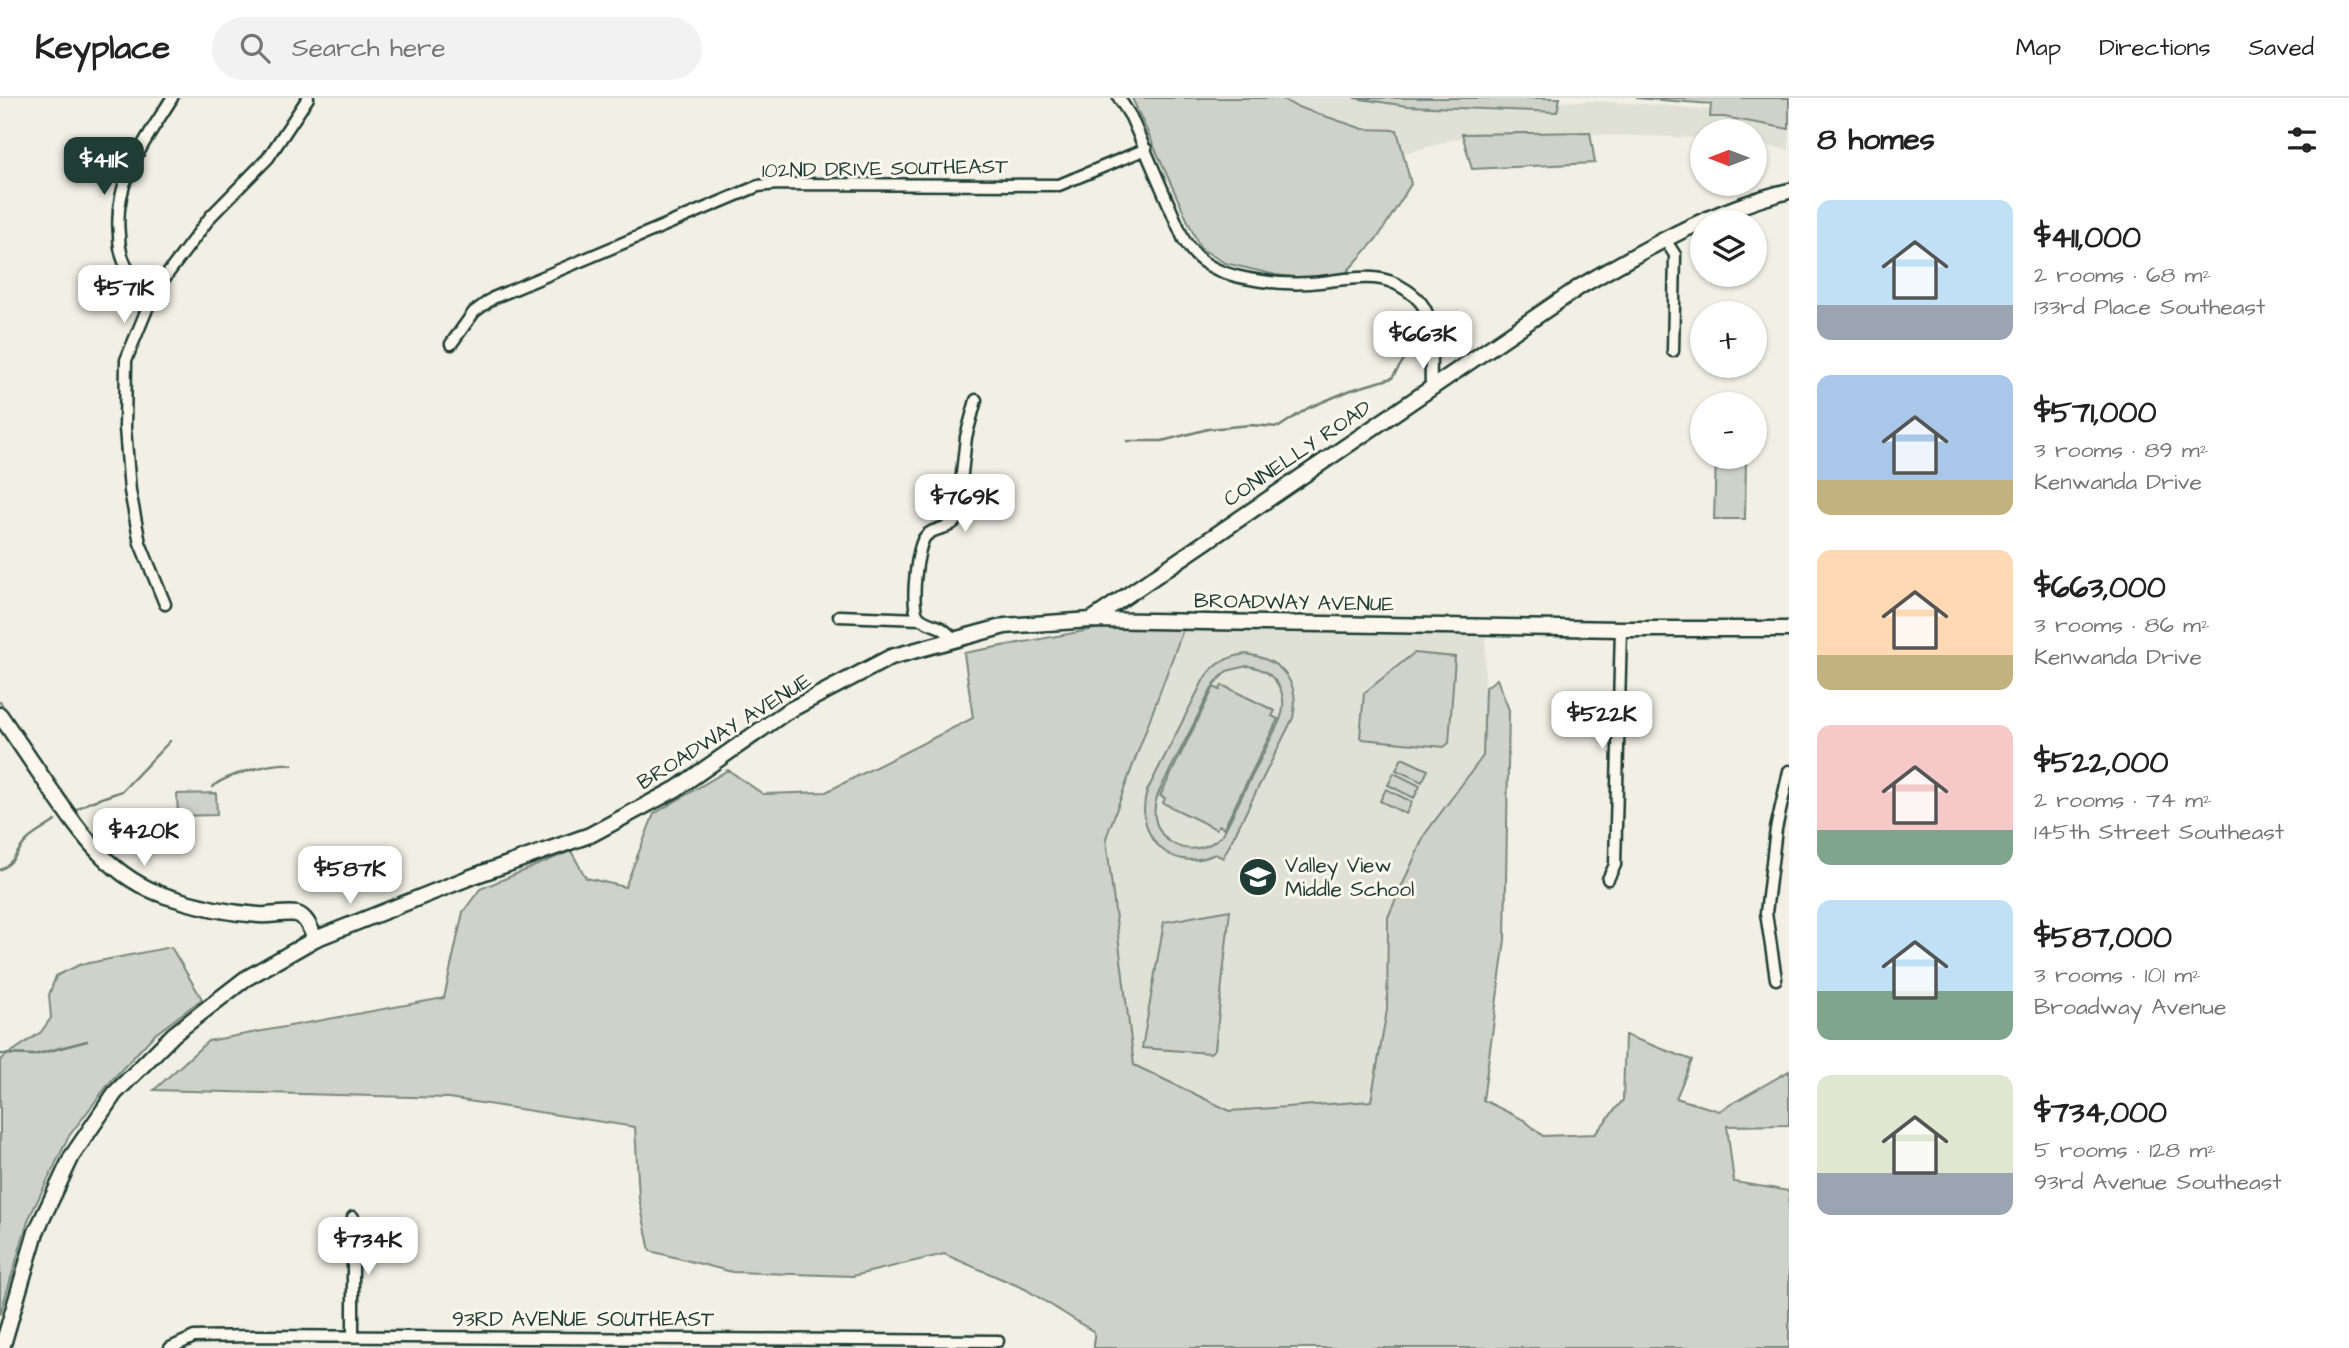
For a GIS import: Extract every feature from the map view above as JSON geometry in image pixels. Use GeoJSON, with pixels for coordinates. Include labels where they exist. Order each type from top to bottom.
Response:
{"type":"FeatureCollection","features":[{"type":"Feature","properties":{"kind":"street"},"geometry":{"type":"LineString","coordinates":[[154,292],[126,266],[118,233],[119,198],[132,164],[173,98]]}},
{"type":"Feature","properties":{"kind":"street"},"geometry":{"type":"LineString","coordinates":[[165,604],[140,542],[130,491],[125,428],[126,360],[154,292],[211,216],[268,158],[308,98]]}},
{"type":"Feature","properties":{"kind":"street"},"geometry":{"type":"LineString","coordinates":[[1119,98],[1131,117],[1184,240],[1194,255],[1228,274],[1290,284],[1376,278],[1407,291],[1422,304],[1428,316],[1431,386]]}},
{"type":"Feature","properties":{"kind":"street","name":"102ND DRIVE SOUTHEAST"},"geometry":{"type":"LineString","coordinates":[[451,344],[474,312],[493,298],[758,186],[1059,185],[1146,149]]}},
{"type":"Feature","properties":{"kind":"street","name":"CONNELLY ROAD"},"geometry":{"type":"LineString","coordinates":[[1091,620],[1581,286],[1664,238],[1750,201],[1789,191]]}},
{"type":"Feature","properties":{"kind":"street"},"geometry":{"type":"LineString","coordinates":[[1664,238],[1675,255],[1672,351]]}},
{"type":"Feature","properties":{"kind":"street"},"geometry":{"type":"LineString","coordinates":[[921,619],[915,608],[920,548],[927,534],[952,526],[957,519],[966,437],[976,400]]}},
{"type":"Feature","properties":{"kind":"street"},"geometry":{"type":"LineString","coordinates":[[838,616],[921,619],[939,627],[954,639]]}},
{"type":"Feature","properties":{"kind":"street","name":"BROADWAY AVENUE"},"geometry":{"type":"LineString","coordinates":[[2,1348],[36,1232],[72,1156],[115,1093],[174,1034],[211,1003],[315,939],[471,877],[590,835],[676,789],[786,712],[891,657],[1005,626],[1091,620],[1621,629],[1789,629]]}},
{"type":"Feature","properties":{"kind":"street"},"geometry":{"type":"LineString","coordinates":[[1608,879],[1615,865],[1621,629]]}},
{"type":"Feature","properties":{"kind":"street"},"geometry":{"type":"LineString","coordinates":[[0,715],[80,832],[97,853],[116,870],[138,884],[190,903],[236,913],[296,914],[309,925],[315,939]]}},
{"type":"Feature","properties":{"kind":"street"},"geometry":{"type":"LineString","coordinates":[[1776,979],[1766,913],[1776,829],[1789,771]]}},
{"type":"Feature","properties":{"kind":"street"},"geometry":{"type":"LineString","coordinates":[[353,1217],[353,1336]]}},
{"type":"Feature","properties":{"kind":"street","name":"93RD AVENUE SOUTHEAST"},"geometry":{"type":"LineString","coordinates":[[170,1348],[194,1337],[999,1341]]}},
{"type":"Feature","properties":{"kind":"shaded area"},"geometry":{"type":"Polygon","coordinates":[[[1132,98],[1281,98],[1295,106],[1363,129],[1397,130],[1411,184],[1379,236],[1345,274],[1312,279],[1276,275],[1225,263],[1200,248],[1132,98]]]}},
{"type":"Feature","properties":{"kind":"shaded area"},"geometry":{"type":"Polygon","coordinates":[[[1242,98],[1476,98],[1507,103],[1596,101],[1745,113],[1789,123],[1789,150],[1768,146],[1768,119],[1690,119],[1690,138],[1573,134],[1467,136],[1402,154],[1242,98]]]}},
{"type":"Feature","properties":{"kind":"shaded area"},"geometry":{"type":"Polygon","coordinates":[[[1354,98],[1560,98],[1557,112],[1407,106],[1354,98]]]}},
{"type":"Feature","properties":{"kind":"shaded area"},"geometry":{"type":"Polygon","coordinates":[[[1636,98],[1789,98],[1789,129],[1768,125],[1768,119],[1710,117],[1711,104],[1636,98]]]}},
{"type":"Feature","properties":{"kind":"shaded area"},"geometry":{"type":"Polygon","coordinates":[[[1590,132],[1595,163],[1472,169],[1462,134],[1590,132]]]}},
{"type":"Feature","properties":{"kind":"shaded area"},"geometry":{"type":"Polygon","coordinates":[[[1716,469],[1746,469],[1745,519],[1714,519],[1716,469]]]}},
{"type":"Feature","properties":{"kind":"shaded area"},"geometry":{"type":"Polygon","coordinates":[[[1144,620],[1184,627],[1106,838],[1134,1065],[1230,1111],[1371,1101],[1387,1010],[1388,917],[1425,834],[1483,756],[1485,688],[1497,679],[1509,710],[1505,940],[1483,1100],[1524,1120],[1543,1136],[1595,1134],[1623,1100],[1625,1035],[1692,1060],[1676,1098],[1719,1111],[1789,1071],[1789,1125],[1727,1126],[1734,1182],[1789,1191],[1789,1348],[1094,1348],[1094,1332],[1025,1289],[944,1254],[853,1276],[732,1272],[650,1251],[639,1198],[635,1127],[448,1098],[154,1090],[208,1041],[444,998],[463,912],[480,889],[571,851],[586,878],[625,887],[654,814],[728,770],[763,794],[826,792],[973,718],[964,653],[1144,620]]]}},
{"type":"Feature","properties":{"kind":"shaded area","name":"Valley View Middle School"},"geometry":{"type":"Polygon","coordinates":[[[1184,627],[1486,632],[1483,756],[1425,834],[1388,917],[1387,1010],[1371,1101],[1229,1111],[1134,1065],[1106,838],[1184,627]]]}},
{"type":"Feature","properties":{"kind":"shaded area"},"geometry":{"type":"Polygon","coordinates":[[[1414,653],[1455,657],[1449,743],[1444,747],[1362,739],[1364,693],[1414,653]]]}},
{"type":"Feature","properties":{"kind":"shaded area"},"geometry":{"type":"Polygon","coordinates":[[[1246,654],[1269,661],[1286,674],[1294,694],[1293,718],[1223,858],[1215,854],[1199,859],[1170,855],[1159,847],[1151,836],[1144,807],[1147,791],[1205,677],[1218,664],[1246,654]],[[1247,666],[1227,671],[1214,684],[1158,794],[1156,824],[1172,843],[1184,848],[1197,848],[1210,844],[1223,834],[1280,720],[1283,701],[1278,684],[1257,668],[1247,666]]]}},
{"type":"Feature","properties":{"kind":"shaded area"},"geometry":{"type":"Polygon","coordinates":[[[1222,685],[1275,711],[1272,716],[1278,719],[1224,828],[1219,825],[1216,829],[1163,803],[1165,798],[1160,796],[1214,687],[1220,690],[1222,685]]]}},
{"type":"Feature","properties":{"kind":"shaded area"},"geometry":{"type":"Polygon","coordinates":[[[1402,758],[1428,770],[1422,782],[1396,770],[1402,758]]]}},
{"type":"Feature","properties":{"kind":"shaded area"},"geometry":{"type":"Polygon","coordinates":[[[1394,773],[1420,786],[1414,798],[1388,785],[1394,773]]]}},
{"type":"Feature","properties":{"kind":"shaded area"},"geometry":{"type":"Polygon","coordinates":[[[1386,789],[1412,802],[1406,814],[1380,801],[1386,789]]]}},
{"type":"Feature","properties":{"kind":"shaded area"},"geometry":{"type":"Polygon","coordinates":[[[216,793],[217,815],[178,816],[177,794],[216,793]]]}},
{"type":"Feature","properties":{"kind":"shaded area"},"geometry":{"type":"Polygon","coordinates":[[[1230,910],[1215,1049],[1210,1053],[1142,1048],[1164,922],[1230,910]]]}},
{"type":"Feature","properties":{"kind":"shaded area"},"geometry":{"type":"Polygon","coordinates":[[[171,947],[202,999],[154,1035],[111,1081],[69,1136],[29,1218],[0,1315],[0,1060],[41,1032],[51,1018],[49,995],[56,976],[79,965],[171,947]]]}},
{"type":"Feature","properties":{"kind":"waterway"},"geometry":{"type":"LineString","coordinates":[[1127,441],[1162,441],[1208,429],[1250,425],[1279,427],[1308,408],[1351,390],[1392,378],[1403,361],[1410,341],[1407,313]]}},
{"type":"Feature","properties":{"kind":"waterway"},"geometry":{"type":"LineString","coordinates":[[0,702],[11,718]]}},
{"type":"Feature","properties":{"kind":"waterway"},"geometry":{"type":"LineString","coordinates":[[75,810],[122,791],[170,741]]}},
{"type":"Feature","properties":{"kind":"waterway"},"geometry":{"type":"LineString","coordinates":[[213,787],[227,778],[251,770],[292,765]]}},
{"type":"Feature","properties":{"kind":"waterway"},"geometry":{"type":"LineString","coordinates":[[0,870],[11,862],[27,841],[55,821]]}},
{"type":"Feature","properties":{"kind":"waterway"},"geometry":{"type":"LineString","coordinates":[[0,1054],[34,1055],[87,1041]]}},
{"type":"Feature","properties":{"kind":"place","name":"Valley View Middle School"},"geometry":{"type":"Point","coordinates":[1258,877]}}]}
